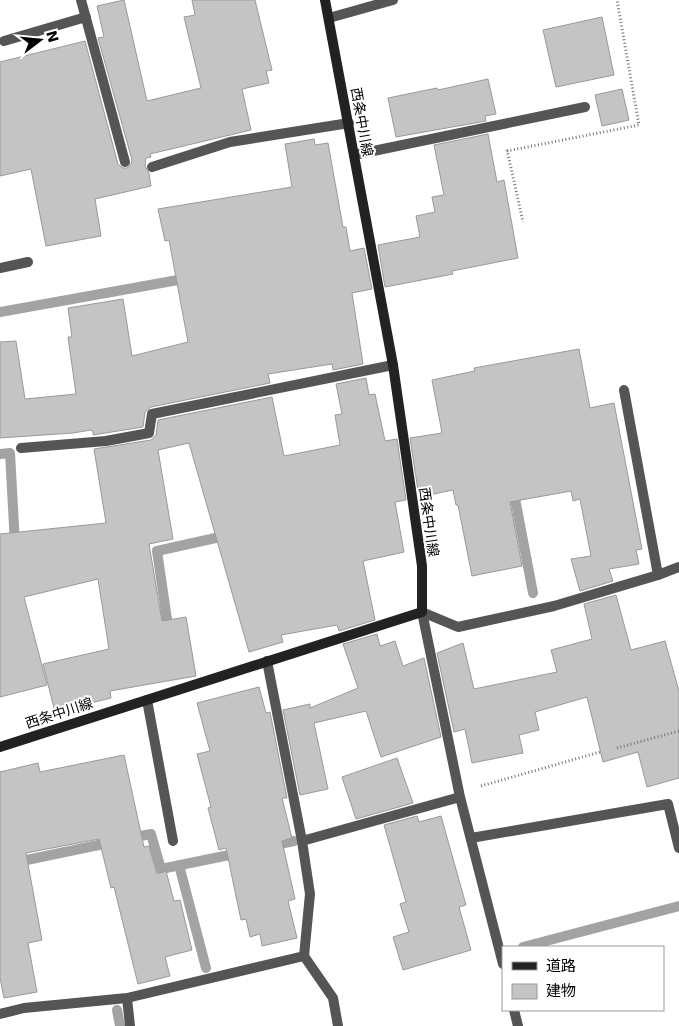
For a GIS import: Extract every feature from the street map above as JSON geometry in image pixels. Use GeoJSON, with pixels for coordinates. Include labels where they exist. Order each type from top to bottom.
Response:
{"type":"FeatureCollection","features":[{"type":"Feature","properties":{"kind":"main road","name":"西条中川線"},"geometry":{"type":"LineString","coordinates":[[0,746],[422,612],[422,566],[392,365],[325,0]]}},
{"type":"Feature","properties":{"kind":"street"},"geometry":{"type":"LineString","coordinates":[[81,0],[126,162]]}},
{"type":"Feature","properties":{"kind":"street"},"geometry":{"type":"LineString","coordinates":[[329,18],[393,0]]}},
{"type":"Feature","properties":{"kind":"street"},"geometry":{"type":"LineString","coordinates":[[4,40],[86,17]]}},
{"type":"Feature","properties":{"kind":"street"},"geometry":{"type":"LineString","coordinates":[[354,155],[585,107]]}},
{"type":"Feature","properties":{"kind":"street"},"geometry":{"type":"LineString","coordinates":[[152,167],[230,142],[349,123]]}},
{"type":"Feature","properties":{"kind":"street"},"geometry":{"type":"LineString","coordinates":[[0,268],[28,262]]}},
{"type":"Feature","properties":{"kind":"street"},"geometry":{"type":"LineString","coordinates":[[20,448],[106,441],[149,434],[152,414],[392,365]]}},
{"type":"Feature","properties":{"kind":"street"},"geometry":{"type":"LineString","coordinates":[[624,390],[658,575]]}},
{"type":"Feature","properties":{"kind":"street"},"geometry":{"type":"LineString","coordinates":[[422,612],[458,627],[554,606],[679,568]]}},
{"type":"Feature","properties":{"kind":"street"},"geometry":{"type":"LineString","coordinates":[[422,612],[460,794],[502,960]]}},
{"type":"Feature","properties":{"kind":"street"},"geometry":{"type":"LineString","coordinates":[[267,661],[302,841],[310,894],[304,956],[333,998],[338,1026]]}},
{"type":"Feature","properties":{"kind":"street"},"geometry":{"type":"LineString","coordinates":[[147,700],[173,841]]}},
{"type":"Feature","properties":{"kind":"street"},"geometry":{"type":"LineString","coordinates":[[302,841],[460,794]]}},
{"type":"Feature","properties":{"kind":"street"},"geometry":{"type":"LineString","coordinates":[[471,838],[668,804],[679,848]]}},
{"type":"Feature","properties":{"kind":"street"},"geometry":{"type":"LineString","coordinates":[[0,1014],[24,1008],[126,998],[304,956]]}},
{"type":"Feature","properties":{"kind":"street"},"geometry":{"type":"LineString","coordinates":[[126,998],[130,1026]]}},
{"type":"Feature","properties":{"kind":"street"},"geometry":{"type":"LineString","coordinates":[[514,1011],[518,1026]]}},
{"type":"Feature","properties":{"kind":"path"},"geometry":{"type":"LineString","coordinates":[[501,125],[523,222]]}},
{"type":"Feature","properties":{"kind":"path"},"geometry":{"type":"LineString","coordinates":[[617,748],[679,730]]}},
{"type":"Feature","properties":{"kind":"path"},"geometry":{"type":"LineString","coordinates":[[460,794],[600,752]]}},
{"type":"Feature","properties":{"kind":"building"},"geometry":{"type":"Polygon","coordinates":[[[124,0],[147,101],[201,88],[184,17],[195,15],[192,0],[255,0],[272,70],[266,71],[269,83],[242,89],[251,130],[150,154],[151,157],[146,158],[145,166],[149,173],[151,186],[95,199],[101,236],[46,246],[31,169],[0,176],[0,62],[85,41],[118,164],[123,168],[127,168],[132,160],[98,38],[104,37],[97,6],[124,0]]]}},
{"type":"Feature","properties":{"kind":"building"},"geometry":{"type":"Polygon","coordinates":[[[602,17],[614,75],[556,87],[543,30],[602,17]]]}},
{"type":"Feature","properties":{"kind":"building"},"geometry":{"type":"Polygon","coordinates":[[[488,79],[496,114],[485,116],[486,121],[396,137],[388,98],[488,79]]]}},
{"type":"Feature","properties":{"kind":"building"},"geometry":{"type":"Polygon","coordinates":[[[622,89],[629,120],[602,126],[595,95],[622,89]]]}},
{"type":"Feature","properties":{"kind":"building"},"geometry":{"type":"Polygon","coordinates":[[[488,134],[497,182],[504,180],[518,258],[452,271],[453,274],[385,287],[378,245],[420,237],[416,216],[435,212],[432,197],[444,195],[434,145],[488,134]]]}},
{"type":"Feature","properties":{"kind":"building"},"geometry":{"type":"Polygon","coordinates":[[[314,139],[315,145],[328,143],[343,227],[346,227],[350,251],[364,248],[372,289],[352,293],[363,364],[333,370],[332,364],[268,374],[270,383],[151,407],[145,412],[143,427],[93,435],[91,430],[0,438],[0,342],[16,341],[25,399],[76,394],[68,337],[72,337],[68,308],[123,299],[132,356],[188,342],[169,240],[165,241],[158,209],[292,187],[285,144],[314,139]]]}},
{"type":"Feature","properties":{"kind":"building"},"geometry":{"type":"Polygon","coordinates":[[[579,349],[590,408],[614,403],[642,549],[636,550],[639,564],[609,569],[613,581],[580,591],[571,559],[591,556],[580,499],[573,501],[571,491],[510,502],[522,566],[472,576],[458,505],[456,505],[453,490],[419,497],[410,438],[442,433],[432,380],[475,371],[474,368],[579,349]]]}},
{"type":"Feature","properties":{"kind":"building"},"geometry":{"type":"Polygon","coordinates":[[[366,378],[369,395],[375,394],[385,441],[397,439],[406,500],[395,502],[404,552],[363,561],[375,620],[339,631],[337,625],[281,635],[283,642],[249,652],[189,443],[158,450],[173,539],[149,544],[162,621],[186,617],[196,676],[110,691],[111,698],[55,712],[43,664],[109,649],[98,579],[24,597],[47,685],[0,697],[0,534],[106,523],[94,449],[151,440],[156,435],[158,420],[272,397],[284,456],[340,445],[335,415],[342,414],[336,384],[366,378]]]}},
{"type":"Feature","properties":{"kind":"building"},"geometry":{"type":"Polygon","coordinates":[[[616,595],[631,650],[665,641],[679,691],[679,778],[647,787],[638,752],[603,762],[587,697],[535,712],[539,730],[519,735],[523,753],[472,763],[465,729],[454,732],[437,653],[463,643],[474,689],[557,672],[551,650],[592,639],[584,604],[616,595]]]}},
{"type":"Feature","properties":{"kind":"building"},"geometry":{"type":"Polygon","coordinates":[[[377,634],[380,646],[395,641],[403,666],[424,658],[441,737],[381,757],[366,711],[314,723],[328,789],[300,795],[283,710],[310,704],[310,708],[358,688],[343,644],[377,634]]]}},
{"type":"Feature","properties":{"kind":"building"},"geometry":{"type":"Polygon","coordinates":[[[259,687],[266,713],[270,712],[287,798],[282,798],[292,838],[282,841],[295,899],[288,901],[297,938],[262,946],[260,934],[250,937],[246,919],[241,920],[226,848],[219,850],[208,808],[211,807],[197,754],[210,751],[197,703],[259,687]]]}},
{"type":"Feature","properties":{"kind":"building"},"geometry":{"type":"Polygon","coordinates":[[[124,755],[144,847],[149,846],[157,874],[166,871],[174,901],[180,900],[192,950],[165,957],[170,976],[138,984],[114,887],[111,888],[99,839],[26,853],[42,940],[28,943],[37,992],[4,998],[0,978],[0,772],[38,763],[40,772],[124,755]]]}},
{"type":"Feature","properties":{"kind":"building"},"geometry":{"type":"Polygon","coordinates":[[[397,758],[413,803],[356,819],[342,777],[397,758]]]}},
{"type":"Feature","properties":{"kind":"building"},"geometry":{"type":"Polygon","coordinates":[[[417,816],[419,822],[441,816],[466,905],[459,907],[471,950],[403,970],[393,937],[409,932],[400,904],[406,902],[384,825],[417,816]]]}},
{"type":"Feature","properties":{"kind":"waterway"},"geometry":{"type":"LineString","coordinates":[[0,312],[189,278]]}},
{"type":"Feature","properties":{"kind":"waterway"},"geometry":{"type":"LineString","coordinates":[[0,454],[10,453],[15,544]]}},
{"type":"Feature","properties":{"kind":"waterway"},"geometry":{"type":"LineString","coordinates":[[513,488],[533,593]]}},
{"type":"Feature","properties":{"kind":"waterway"},"geometry":{"type":"LineString","coordinates":[[169,633],[157,551],[229,535]]}},
{"type":"Feature","properties":{"kind":"waterway"},"geometry":{"type":"LineString","coordinates":[[130,838],[151,834],[161,869],[239,853]]}},
{"type":"Feature","properties":{"kind":"waterway"},"geometry":{"type":"LineString","coordinates":[[270,846],[294,841]]}},
{"type":"Feature","properties":{"kind":"waterway"},"geometry":{"type":"LineString","coordinates":[[17,864],[17,862],[113,842]]}},
{"type":"Feature","properties":{"kind":"waterway"},"geometry":{"type":"LineString","coordinates":[[179,865],[206,968]]}},
{"type":"Feature","properties":{"kind":"waterway"},"geometry":{"type":"LineString","coordinates":[[527,946],[679,906]]}},
{"type":"Feature","properties":{"kind":"waterway"},"geometry":{"type":"LineString","coordinates":[[117,1010],[120,1026]]}}]}
